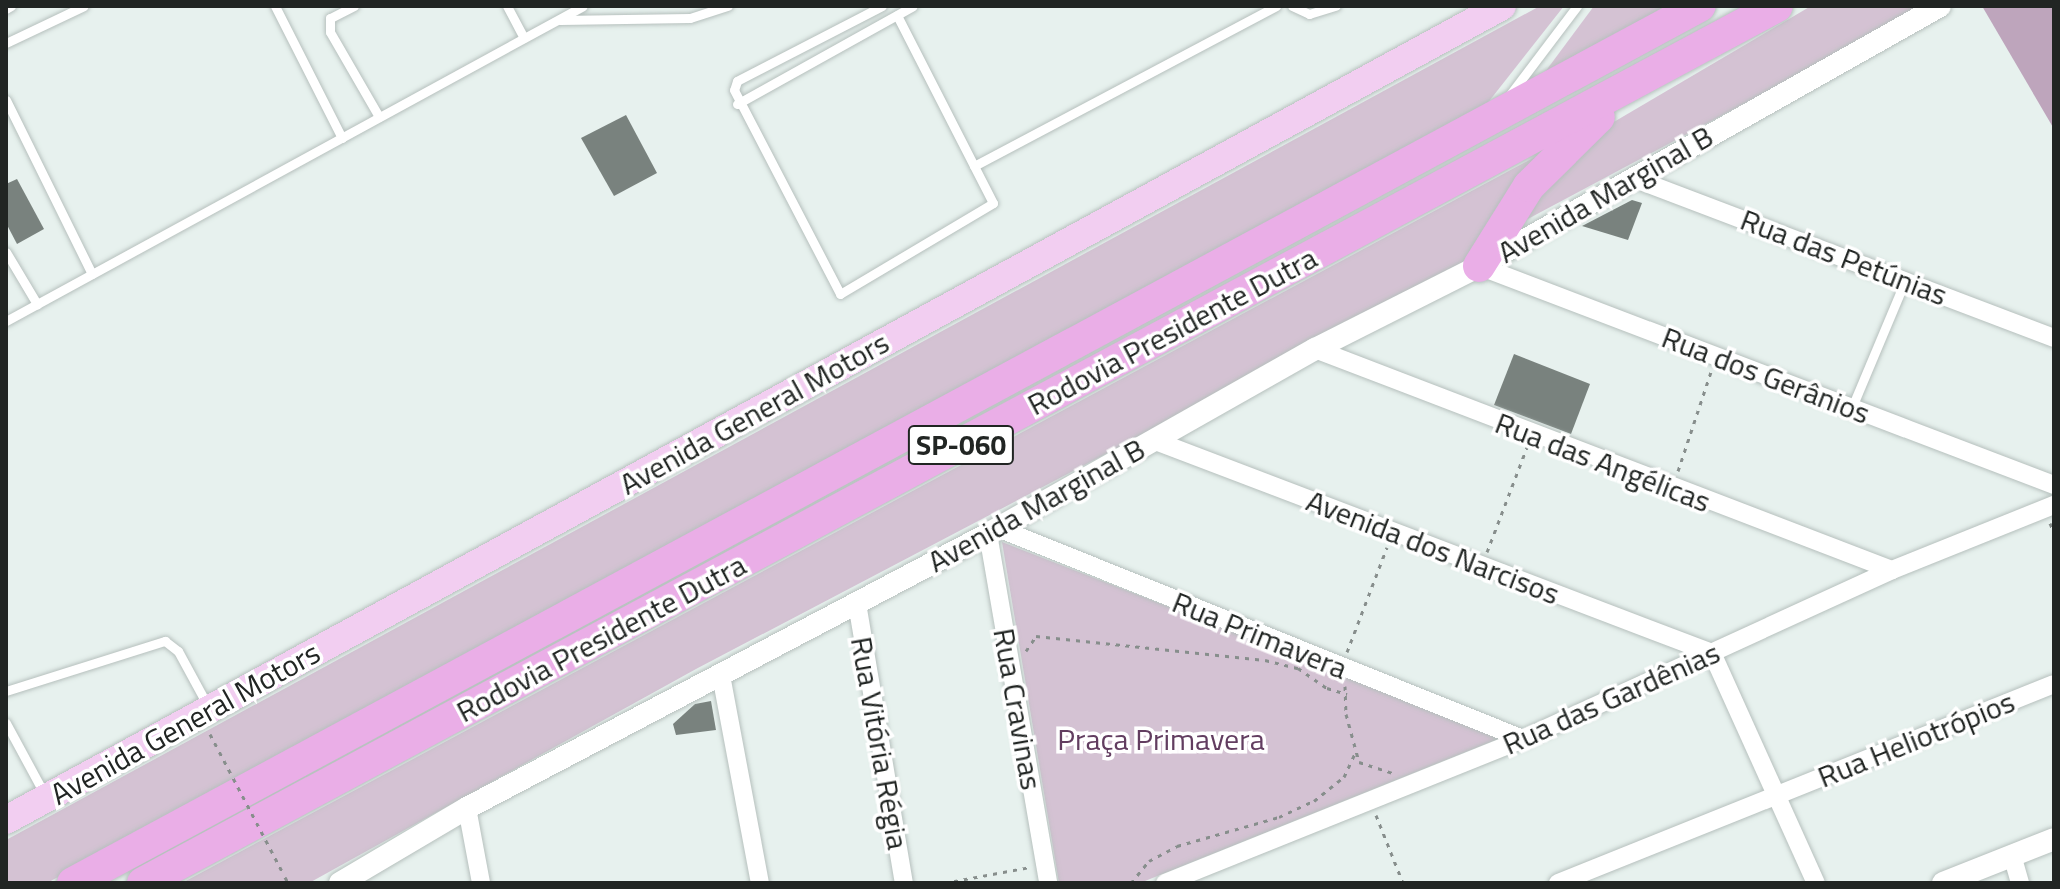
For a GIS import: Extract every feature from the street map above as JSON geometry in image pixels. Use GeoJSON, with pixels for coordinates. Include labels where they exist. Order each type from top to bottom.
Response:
{"type":"FeatureCollection","features":[{"type":"Feature","properties":{"kind":"highway","name":"Rodovia Presidente Dutra"},"geometry":{"type":"LineString","coordinates":[[73,883],[1700,6]]}},
{"type":"Feature","properties":{"kind":"highway","name":"Rodovia Presidente Dutra"},"geometry":{"type":"LineString","coordinates":[[143,883],[1777,6]]}},
{"type":"Feature","properties":{"kind":"highway"},"geometry":{"type":"LineString","coordinates":[[1479,266],[1529,186],[1568,143],[1645,78]]}},
{"type":"Feature","properties":{"kind":"main road","name":"Avenida General Motors"},"geometry":{"type":"LineString","coordinates":[[8,813],[210,722],[1502,6]]}},
{"type":"Feature","properties":{"kind":"street","name":"Avenida Marginal B"},"geometry":{"type":"LineString","coordinates":[[340,883],[467,808],[993,531],[1315,349],[1479,266],[1940,6]]}},
{"type":"Feature","properties":{"kind":"street","name":"Rua das Petúnias"},"geometry":{"type":"LineString","coordinates":[[1633,178],[2054,338]]}},
{"type":"Feature","properties":{"kind":"street","name":"Rua dos Gerânios"},"geometry":{"type":"LineString","coordinates":[[1479,266],[2054,485]]}},
{"type":"Feature","properties":{"kind":"street","name":"Rua das Angélicas"},"geometry":{"type":"LineString","coordinates":[[1315,349],[1672,490],[1892,570]]}},
{"type":"Feature","properties":{"kind":"street","name":"Avenida dos Narcisos"},"geometry":{"type":"LineString","coordinates":[[1153,440],[1712,653]]}},
{"type":"Feature","properties":{"kind":"street","name":"Rua das Gardênias"},"geometry":{"type":"LineString","coordinates":[[1165,883],[1523,739],[1892,570],[2054,505]]}},
{"type":"Feature","properties":{"kind":"street","name":"Rua Primavera"},"geometry":{"type":"LineString","coordinates":[[993,531],[1523,739]]}},
{"type":"Feature","properties":{"kind":"street","name":"Rua Cravinas"},"geometry":{"type":"LineString","coordinates":[[993,531],[1046,874]]}},
{"type":"Feature","properties":{"kind":"street","name":"Rua Vitória Régia"},"geometry":{"type":"LineString","coordinates":[[857,603],[904,883]]}},
{"type":"Feature","properties":{"kind":"street"},"geometry":{"type":"LineString","coordinates":[[1712,653],[1779,794],[1816,883]]}},
{"type":"Feature","properties":{"kind":"street"},"geometry":{"type":"LineString","coordinates":[[721,675],[760,883]]}},
{"type":"Feature","properties":{"kind":"street","name":"Rua Heliotrópios"},"geometry":{"type":"LineString","coordinates":[[1558,883],[2054,684]]}},
{"type":"Feature","properties":{"kind":"street"},"geometry":{"type":"LineString","coordinates":[[467,808],[481,883]]}},
{"type":"Feature","properties":{"kind":"street"},"geometry":{"type":"LineString","coordinates":[[1943,883],[2054,839]]}},
{"type":"Feature","properties":{"kind":"street"},"geometry":{"type":"LineString","coordinates":[[2012,855],[2020,883]]}},
{"type":"Feature","properties":{"kind":"lane"},"geometry":{"type":"LineString","coordinates":[[6,43],[84,6]]}},
{"type":"Feature","properties":{"kind":"lane"},"geometry":{"type":"LineString","coordinates":[[275,6],[342,138]]}},
{"type":"Feature","properties":{"kind":"lane"},"geometry":{"type":"LineString","coordinates":[[354,6],[330,18],[330,32],[379,117]]}},
{"type":"Feature","properties":{"kind":"lane"},"geometry":{"type":"LineString","coordinates":[[507,6],[524,38]]}},
{"type":"Feature","properties":{"kind":"lane"},"geometry":{"type":"LineString","coordinates":[[6,321],[583,6]]}},
{"type":"Feature","properties":{"kind":"lane"},"geometry":{"type":"LineString","coordinates":[[557,20],[690,18],[728,6]]}},
{"type":"Feature","properties":{"kind":"lane"},"geometry":{"type":"LineString","coordinates":[[882,6],[737,81],[737,104],[840,294],[993,203],[897,15]]}},
{"type":"Feature","properties":{"kind":"lane"},"geometry":{"type":"LineString","coordinates":[[737,104],[913,6]]}},
{"type":"Feature","properties":{"kind":"lane"},"geometry":{"type":"LineString","coordinates":[[974,166],[1276,6]]}},
{"type":"Feature","properties":{"kind":"lane"},"geometry":{"type":"LineString","coordinates":[[1292,6],[1309,14],[1336,6]]}},
{"type":"Feature","properties":{"kind":"lane"},"geometry":{"type":"LineString","coordinates":[[1492,119],[1577,6]]}},
{"type":"Feature","properties":{"kind":"lane"},"geometry":{"type":"LineString","coordinates":[[6,100],[92,274]]}},
{"type":"Feature","properties":{"kind":"lane"},"geometry":{"type":"LineString","coordinates":[[6,252],[37,304]]}},
{"type":"Feature","properties":{"kind":"lane"},"geometry":{"type":"LineString","coordinates":[[1852,407],[1906,280]]}},
{"type":"Feature","properties":{"kind":"lane"},"geometry":{"type":"LineString","coordinates":[[6,691],[165,641],[178,651],[210,722]]}},
{"type":"Feature","properties":{"kind":"lane"},"geometry":{"type":"LineString","coordinates":[[6,723],[47,798]]}},
{"type":"Feature","properties":{"kind":"path"},"geometry":{"type":"LineString","coordinates":[[1672,490],[1717,357]]}},
{"type":"Feature","properties":{"kind":"path"},"geometry":{"type":"LineString","coordinates":[[1481,566],[1531,435]]}},
{"type":"Feature","properties":{"kind":"path"},"geometry":{"type":"LineString","coordinates":[[1393,532],[1341,668],[1347,694],[1346,714],[1359,762],[1417,782]]}},
{"type":"Feature","properties":{"kind":"path"},"geometry":{"type":"LineString","coordinates":[[1028,663],[1027,643],[1036,636],[1140,650],[1181,649],[1298,668],[1327,688],[1347,694]]}},
{"type":"Feature","properties":{"kind":"path"},"geometry":{"type":"LineString","coordinates":[[210,722],[282,871]]}},
{"type":"Feature","properties":{"kind":"path"},"geometry":{"type":"LineString","coordinates":[[1131,883],[1149,861],[1177,846],[1279,817],[1314,801],[1344,777],[1356,751]]}},
{"type":"Feature","properties":{"kind":"path"},"geometry":{"type":"LineString","coordinates":[[1370,800],[1403,883]]}},
{"type":"Feature","properties":{"kind":"path"},"geometry":{"type":"LineString","coordinates":[[944,883],[1046,874]]}},
{"type":"Feature","properties":{"kind":"path"},"geometry":{"type":"LineString","coordinates":[[285,877],[288,883]]}},
{"type":"Feature","properties":{"kind":"green space"},"geometry":{"type":"Polygon","coordinates":[[[1540,6],[1564,6],[1479,114],[47,883],[6,883],[6,840],[1540,6]]]}},
{"type":"Feature","properties":{"kind":"green space"},"geometry":{"type":"Polygon","coordinates":[[[1594,6],[1670,6],[1545,72],[1594,6]]]}},
{"type":"Feature","properties":{"kind":"green space"},"geometry":{"type":"Polygon","coordinates":[[[1811,6],[1927,6],[1522,222],[1539,191],[1590,136],[1811,6]]]}},
{"type":"Feature","properties":{"kind":"green space"},"geometry":{"type":"Polygon","coordinates":[[[1535,157],[1468,264],[696,669],[309,883],[182,883],[1535,157]]]}},
{"type":"Feature","properties":{"kind":"green space","name":"Praça Primavera"},"geometry":{"type":"Polygon","coordinates":[[[1002,542],[1503,737],[1140,883],[1059,883],[1002,542]]]}},
{"type":"Feature","properties":{"kind":"shaded area"},"geometry":{"type":"Polygon","coordinates":[[[1982,6],[2054,6],[2054,129],[1982,6]]]}},
{"type":"Feature","properties":{"kind":"building"},"geometry":{"type":"Polygon","coordinates":[[[626,115],[657,173],[614,196],[581,138],[626,115]]]}},
{"type":"Feature","properties":{"kind":"building"},"geometry":{"type":"Polygon","coordinates":[[[17,179],[44,229],[17,244],[6,223],[6,184],[17,179]]]}},
{"type":"Feature","properties":{"kind":"building"},"geometry":{"type":"Polygon","coordinates":[[[1632,200],[1642,203],[1628,240],[1582,226],[1632,200]]]}},
{"type":"Feature","properties":{"kind":"building"},"geometry":{"type":"Polygon","coordinates":[[[1514,354],[1590,384],[1571,434],[1494,405],[1514,354]]]}},
{"type":"Feature","properties":{"kind":"building"},"geometry":{"type":"Polygon","coordinates":[[[711,701],[716,730],[676,735],[673,724],[695,704],[711,701]]]}}]}
